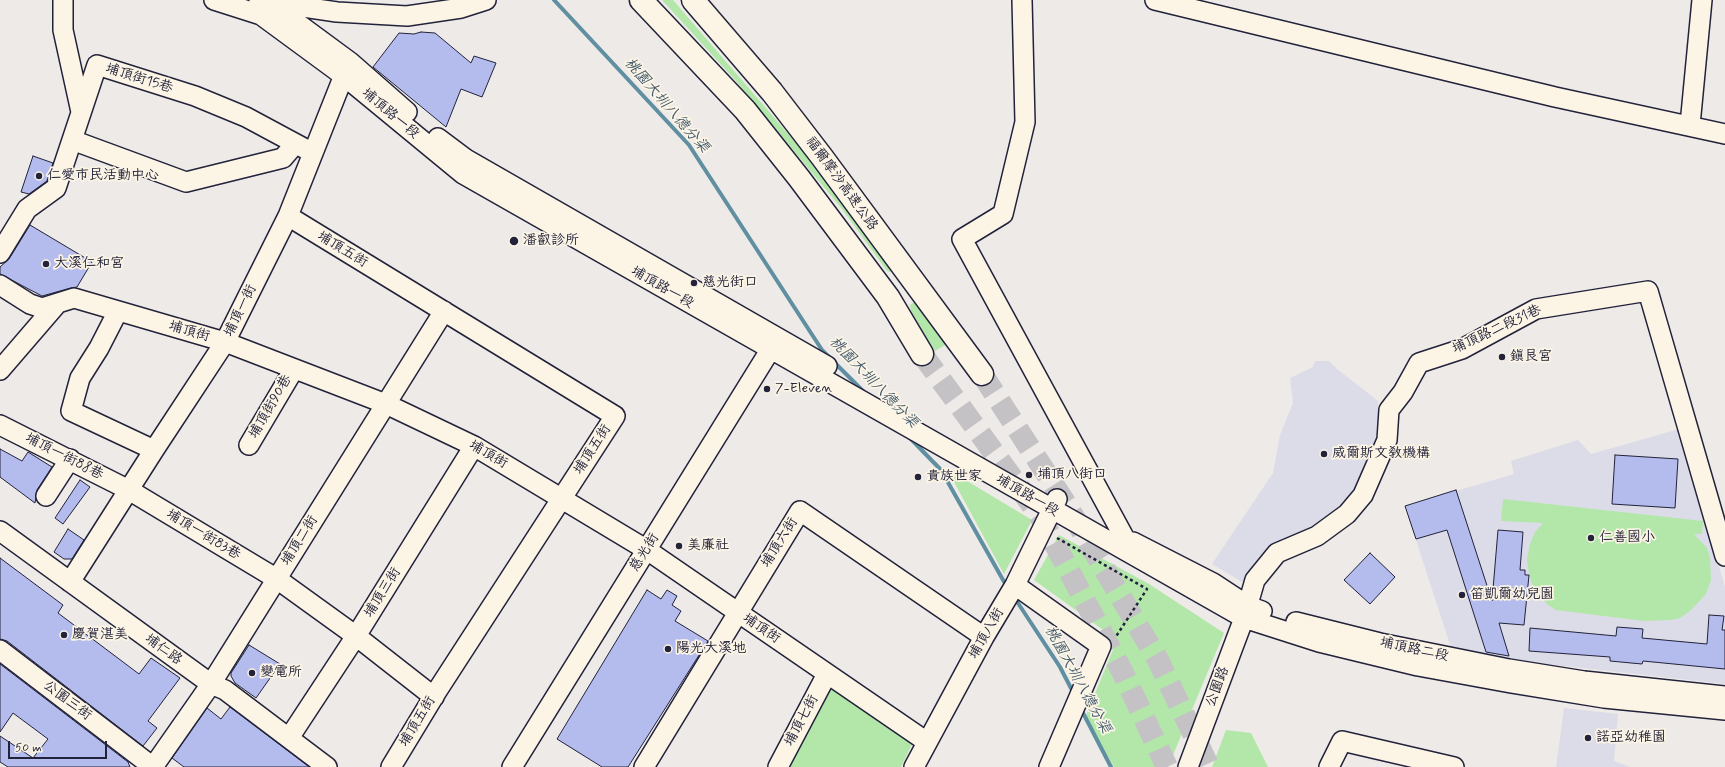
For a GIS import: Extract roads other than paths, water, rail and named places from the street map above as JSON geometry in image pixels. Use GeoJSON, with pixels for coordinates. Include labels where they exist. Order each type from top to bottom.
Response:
{"type":"FeatureCollection","features":[{"type":"Feature","properties":{"kind":"highway"},"geometry":{"type":"LineString","coordinates":[[641,0],[745,110],[799,178],[888,297],[922,354]]}},
{"type":"Feature","properties":{"kind":"highway","name":"福爾摩沙高速公路"},"geometry":{"type":"LineString","coordinates":[[693,0],[772,92],[982,374]]}},
{"type":"Feature","properties":{"kind":"highway"},"geometry":{"type":"LineString","coordinates":[[888,297],[910,277]]}},
{"type":"Feature","properties":{"kind":"street"},"geometry":{"type":"LineString","coordinates":[[63,0],[63,30],[81,112]]}},
{"type":"Feature","properties":{"kind":"street","name":"埔頂路一段"},"geometry":{"type":"LineString","coordinates":[[214,0],[265,7],[466,158],[774,344],[1126,545]]}},
{"type":"Feature","properties":{"kind":"street"},"geometry":{"type":"LineString","coordinates":[[265,7],[283,4],[338,12],[407,16],[461,8],[486,0]]}},
{"type":"Feature","properties":{"kind":"street"},"geometry":{"type":"LineString","coordinates":[[1022,0],[1025,122],[1003,214],[962,239],[1126,545]]}},
{"type":"Feature","properties":{"kind":"street"},"geometry":{"type":"LineString","coordinates":[[1155,0],[1555,97],[1690,125],[1725,134]]}},
{"type":"Feature","properties":{"kind":"street"},"geometry":{"type":"LineString","coordinates":[[1690,125],[1702,0]]}},
{"type":"Feature","properties":{"kind":"street","name":"埔頂街15巷"},"geometry":{"type":"LineString","coordinates":[[0,253],[27,209],[56,188],[97,66],[195,96],[246,117],[313,153]]}},
{"type":"Feature","properties":{"kind":"street","name":"埔頂一街"},"geometry":{"type":"LineString","coordinates":[[70,582],[225,342],[288,216],[347,69]]}},
{"type":"Feature","properties":{"kind":"street"},"geometry":{"type":"LineString","coordinates":[[72,140],[186,182],[283,158],[295,144]]}},
{"type":"Feature","properties":{"kind":"street","name":"埔頂五街"},"geometry":{"type":"LineString","coordinates":[[288,216],[615,416],[434,697],[391,767]]}},
{"type":"Feature","properties":{"kind":"street","name":"埔頂街"},"geometry":{"type":"LineString","coordinates":[[0,285],[30,304],[42,308],[56,305],[74,298],[225,342],[386,404],[474,446],[647,550],[927,742]]}},
{"type":"Feature","properties":{"kind":"street","name":"埔頂路二段31巷"},"geometry":{"type":"LineString","coordinates":[[1246,612],[1255,580],[1277,553],[1317,536],[1347,514],[1363,495],[1387,440],[1389,410],[1403,392],[1419,363],[1462,349],[1536,309],[1648,291],[1725,556]]}},
{"type":"Feature","properties":{"kind":"street"},"geometry":{"type":"LineString","coordinates":[[0,370],[56,305]]}},
{"type":"Feature","properties":{"kind":"street"},"geometry":{"type":"LineString","coordinates":[[118,311],[99,348],[80,378],[71,411],[154,450]]}},
{"type":"Feature","properties":{"kind":"street","name":"埔頂二街"},"geometry":{"type":"LineString","coordinates":[[153,767],[211,684],[444,312]]}},
{"type":"Feature","properties":{"kind":"street","name":"慈光街"},"geometry":{"type":"LineString","coordinates":[[512,767],[774,344]]}},
{"type":"Feature","properties":{"kind":"street","name":"埔頂街90巷"},"geometry":{"type":"LineString","coordinates":[[249,445],[294,369]]}},
{"type":"Feature","properties":{"kind":"street","name":"埔頂一街88巷"},"geometry":{"type":"LineString","coordinates":[[0,424],[129,490]]}},
{"type":"Feature","properties":{"kind":"street","name":"埔頂三街"},"geometry":{"type":"LineString","coordinates":[[289,738],[356,636],[474,446]]}},
{"type":"Feature","properties":{"kind":"street"},"geometry":{"type":"LineString","coordinates":[[46,496],[70,459]]}},
{"type":"Feature","properties":{"kind":"street","name":"埔頂一街83巷"},"geometry":{"type":"LineString","coordinates":[[129,490],[277,579],[356,636],[434,697]]}},
{"type":"Feature","properties":{"kind":"street","name":"埔頂八街"},"geometry":{"type":"LineString","coordinates":[[914,767],[984,637],[1015,585],[1054,504]]}},
{"type":"Feature","properties":{"kind":"street","name":"埔頂六街"},"geometry":{"type":"LineString","coordinates":[[644,767],[800,511],[984,637]]}},
{"type":"Feature","properties":{"kind":"street","name":"埔仁路"},"geometry":{"type":"LineString","coordinates":[[0,531],[211,684],[225,690],[327,767]]}},
{"type":"Feature","properties":{"kind":"street","name":"埔頂路二段"},"geometry":{"type":"LineString","coordinates":[[1126,545],[1213,583],[1246,612],[1318,642],[1426,667],[1511,683],[1604,698],[1725,710]]}},
{"type":"Feature","properties":{"kind":"street"},"geometry":{"type":"LineString","coordinates":[[1015,585],[1102,646],[1049,767]]}},
{"type":"Feature","properties":{"kind":"street","name":"埔頂路二段"},"geometry":{"type":"LineString","coordinates":[[1246,612],[1349,636],[1509,669],[1584,681],[1725,696]]}},
{"type":"Feature","properties":{"kind":"street","name":"公園路"},"geometry":{"type":"LineString","coordinates":[[1188,767],[1246,612]]}},
{"type":"Feature","properties":{"kind":"street","name":"公園三街"},"geometry":{"type":"LineString","coordinates":[[0,650],[153,767]]}},
{"type":"Feature","properties":{"kind":"street","name":"埔頂七街"},"geometry":{"type":"LineString","coordinates":[[778,767],[827,674]]}},
{"type":"Feature","properties":{"kind":"street"},"geometry":{"type":"LineString","coordinates":[[1329,767],[1342,741],[1454,767]]}},
{"type":"Feature","properties":{"kind":"waterway","name":"桃園大圳八德分渠"},"geometry":{"type":"LineString","coordinates":[[554,0],[689,145],[822,350],[865,393]]}},
{"type":"Feature","properties":{"kind":"waterway","name":"桃園大圳八德分渠"},"geometry":{"type":"LineString","coordinates":[[908,436],[941,470],[1007,587]]}},
{"type":"Feature","properties":{"kind":"waterway","name":"桃園大圳八德分渠"},"geometry":{"type":"LineString","coordinates":[[1014,597],[1060,667],[1074,694]]}},
{"type":"Feature","properties":{"kind":"waterway","name":"桃園大圳八德分渠"},"geometry":{"type":"LineString","coordinates":[[1081,709],[1111,767]]}},
{"type":"Feature","properties":{"kind":"tunnel"},"geometry":{"type":"LineString","coordinates":[[922,354],[1040,516],[1122,671],[1167,767]]}},
{"type":"Feature","properties":{"kind":"tunnel"},"geometry":{"type":"LineString","coordinates":[[982,374],[1066,504],[1158,660],[1209,767]]}},
{"type":"Feature","properties":{"kind":"place","name":"仁愛市民活動中心"},"geometry":{"type":"Point","coordinates":[39,176]}},
{"type":"Feature","properties":{"kind":"place","name":"潘叡診所"},"geometry":{"type":"Point","coordinates":[514,241]}},
{"type":"Feature","properties":{"kind":"place","name":"大溪仁和宮"},"geometry":{"type":"Point","coordinates":[46,264]}},
{"type":"Feature","properties":{"kind":"place","name":"慈光街口"},"geometry":{"type":"Point","coordinates":[694,283]}},
{"type":"Feature","properties":{"kind":"place","name":"鎮艮宮"},"geometry":{"type":"Point","coordinates":[1502,357]}},
{"type":"Feature","properties":{"kind":"place","name":"7-Eleven"},"geometry":{"type":"Point","coordinates":[767,389]}},
{"type":"Feature","properties":{"kind":"place","name":"威爾斯文教機構"},"geometry":{"type":"Point","coordinates":[1324,454]}},
{"type":"Feature","properties":{"kind":"place","name":"埔頂八街口"},"geometry":{"type":"Point","coordinates":[1029,475]}},
{"type":"Feature","properties":{"kind":"place","name":"貴族世家"},"geometry":{"type":"Point","coordinates":[918,477]}},
{"type":"Feature","properties":{"kind":"place","name":"仁善國小"},"geometry":{"type":"Point","coordinates":[1591,538]}},
{"type":"Feature","properties":{"kind":"place","name":"美廉社"},"geometry":{"type":"Point","coordinates":[679,546]}},
{"type":"Feature","properties":{"kind":"place","name":"笛凱爾幼兒園"},"geometry":{"type":"Point","coordinates":[1462,595]}},
{"type":"Feature","properties":{"kind":"place","name":"慶賀湛美"},"geometry":{"type":"Point","coordinates":[64,635]}},
{"type":"Feature","properties":{"kind":"place","name":"陽光大溪地"},"geometry":{"type":"Point","coordinates":[668,649]}},
{"type":"Feature","properties":{"kind":"place","name":"變電所"},"geometry":{"type":"Point","coordinates":[252,673]}},
{"type":"Feature","properties":{"kind":"place","name":"諾亞幼稚園"},"geometry":{"type":"Point","coordinates":[1588,738]}}]}
